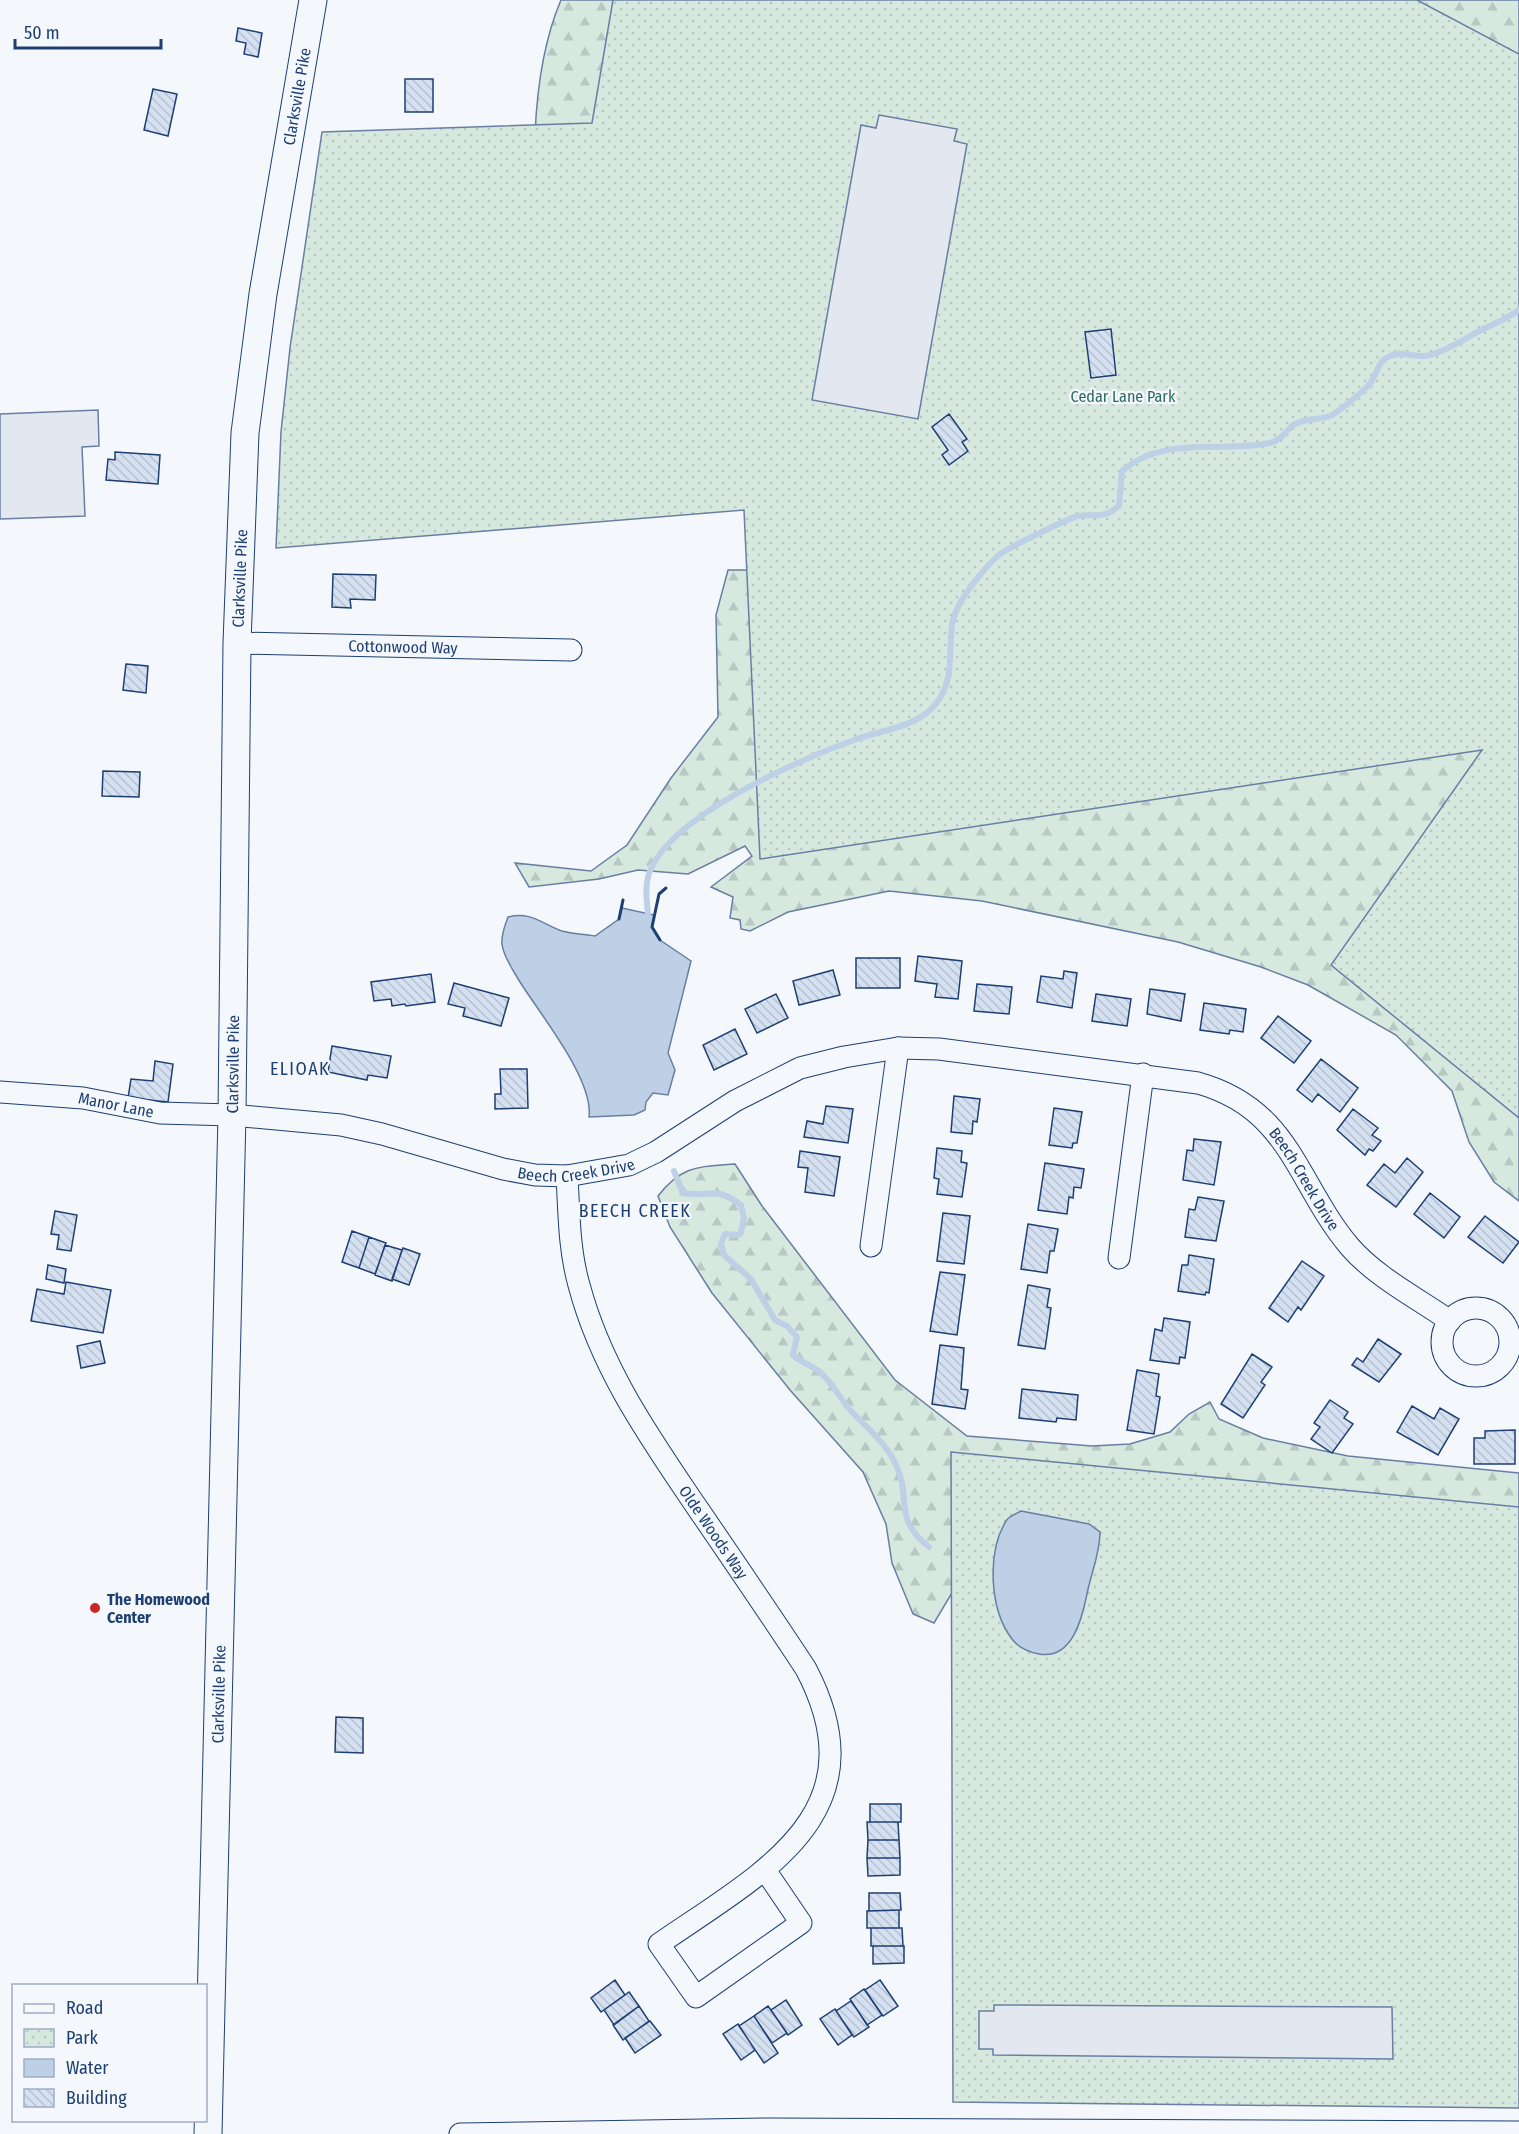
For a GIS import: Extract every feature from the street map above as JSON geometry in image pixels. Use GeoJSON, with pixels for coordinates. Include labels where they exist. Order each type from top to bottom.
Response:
{"type":"FeatureCollection","features":[{"type":"Feature","properties":{"kind":"main road","name":"Clarksville Pike"},"geometry":{"type":"LineString","coordinates":[[208,2134],[231,1115],[237,643],[249,390],[313,0]]}},
{"type":"Feature","properties":{"kind":"street","name":"Cottonwood Way"},"geometry":{"type":"LineString","coordinates":[[237,643],[571,650]]}},
{"type":"Feature","properties":{"kind":"street","name":"Beech Creek Drive"},"geometry":{"type":"LineString","coordinates":[[231,1115],[341,1125],[503,1169],[535,1175],[567,1176],[629,1165],[656,1152],[735,1101],[800,1068],[844,1056],[898,1048],[939,1049],[1143,1074],[1220,1089],[1243,1101],[1263,1117],[1292,1155],[1350,1247],[1371,1266],[1450,1321]]}},
{"type":"Feature","properties":{"kind":"street"},"geometry":{"type":"LineString","coordinates":[[871,1246],[898,1048]]}},
{"type":"Feature","properties":{"kind":"street"},"geometry":{"type":"LineString","coordinates":[[1119,1258],[1143,1074]]}},
{"type":"Feature","properties":{"kind":"street","name":"Manor Lane"},"geometry":{"type":"LineString","coordinates":[[0,1092],[83,1098],[160,1113],[231,1115]]}},
{"type":"Feature","properties":{"kind":"street","name":"Olde Woods Way"},"geometry":{"type":"LineString","coordinates":[[567,1176],[571,1247],[578,1284],[602,1353],[644,1429],[806,1668],[822,1699],[829,1726],[832,1754],[825,1786],[814,1814],[798,1839],[765,1870],[659,1944],[696,1996],[801,1923],[765,1870]]}},
{"type":"Feature","properties":{"kind":"street"},"geometry":{"type":"LineString","coordinates":[[460,2134],[1519,2132]]}},
{"type":"Feature","properties":{"kind":"green space","name":"Cedar Lane Park"},"geometry":{"type":"Polygon","coordinates":[[[561,0],[1519,0],[1519,1201],[1494,1182],[1469,1142],[1452,1091],[1396,1035],[1308,985],[1261,967],[1178,942],[982,901],[889,891],[788,912],[750,931],[741,929],[740,920],[730,918],[733,897],[711,887],[752,856],[745,846],[688,874],[638,870],[599,879],[529,887],[515,863],[591,871],[627,845],[671,778],[718,717],[716,615],[728,570],[755,570],[829,89],[535,134],[542,66],[561,0]]]}},
{"type":"Feature","properties":{"kind":"green space","name":"Cedar Lane Park"},"geometry":{"type":"Polygon","coordinates":[[[613,0],[1417,0],[1519,54],[1519,1118],[1331,965],[1482,750],[760,859],[744,510],[276,548],[281,432],[290,348],[322,132],[592,123],[613,0]]]}},
{"type":"Feature","properties":{"kind":"green space"},"geometry":{"type":"Polygon","coordinates":[[[735,1164],[762,1206],[895,1380],[967,1436],[1092,1446],[1130,1444],[1170,1432],[1189,1414],[1210,1402],[1219,1419],[1263,1438],[1348,1456],[1519,1473],[1519,1562],[965,1571],[934,1623],[913,1614],[892,1563],[886,1524],[863,1472],[790,1390],[712,1293],[670,1227],[658,1196],[675,1178],[701,1167],[735,1164]]]}},
{"type":"Feature","properties":{"kind":"green space"},"geometry":{"type":"Polygon","coordinates":[[[951,1452],[1519,1507],[1519,2108],[953,2102],[951,1452]]]}},
{"type":"Feature","properties":{"kind":"shaded area"},"geometry":{"type":"Polygon","coordinates":[[[879,115],[957,129],[954,141],[967,144],[918,419],[812,400],[861,125],[876,128],[879,115]]]}},
{"type":"Feature","properties":{"kind":"shaded area"},"geometry":{"type":"Polygon","coordinates":[[[98,410],[99,446],[82,447],[85,516],[0,519],[0,414],[98,410]]]}},
{"type":"Feature","properties":{"kind":"shaded area"},"geometry":{"type":"Polygon","coordinates":[[[994,2005],[1392,2007],[1393,2059],[993,2055],[993,2049],[979,2049],[979,2011],[994,2011],[994,2005]]]}},
{"type":"Feature","properties":{"kind":"water"},"geometry":{"type":"Polygon","coordinates":[[[622,908],[654,915],[652,927],[660,940],[691,961],[668,1053],[675,1070],[668,1095],[653,1093],[646,1102],[645,1110],[634,1115],[589,1117],[588,1102],[575,1066],[509,964],[503,949],[502,937],[508,917],[516,916],[530,917],[562,931],[595,936],[619,919],[622,908]]]}},
{"type":"Feature","properties":{"kind":"water"},"geometry":{"type":"Polygon","coordinates":[[[1021,1511],[1089,1524],[1100,1532],[1097,1556],[1082,1615],[1074,1636],[1060,1651],[1050,1654],[1031,1652],[1014,1642],[1004,1627],[995,1597],[993,1564],[1000,1534],[1007,1519],[1021,1511]]]}},
{"type":"Feature","properties":{"kind":"building"},"geometry":{"type":"Polygon","coordinates":[[[238,28],[262,33],[258,57],[244,54],[246,43],[236,41],[238,28]]]}},
{"type":"Feature","properties":{"kind":"building"},"geometry":{"type":"Polygon","coordinates":[[[405,79],[433,79],[433,112],[405,112],[405,79]]]}},
{"type":"Feature","properties":{"kind":"building"},"geometry":{"type":"Polygon","coordinates":[[[153,89],[177,94],[168,136],[144,130],[153,89]]]}},
{"type":"Feature","properties":{"kind":"building"},"geometry":{"type":"Polygon","coordinates":[[[1111,329],[1116,375],[1091,378],[1085,332],[1111,329]]]}},
{"type":"Feature","properties":{"kind":"building"},"geometry":{"type":"Polygon","coordinates":[[[949,414],[967,439],[962,442],[968,451],[949,465],[942,455],[948,450],[932,427],[949,414]]]}},
{"type":"Feature","properties":{"kind":"building"},"geometry":{"type":"Polygon","coordinates":[[[115,452],[160,455],[158,484],[106,480],[108,459],[115,460],[115,452]]]}},
{"type":"Feature","properties":{"kind":"building"},"geometry":{"type":"Polygon","coordinates":[[[333,574],[376,575],[375,600],[350,599],[351,608],[332,607],[333,574]]]}},
{"type":"Feature","properties":{"kind":"building"},"geometry":{"type":"Polygon","coordinates":[[[126,664],[148,666],[146,693],[123,690],[126,664]]]}},
{"type":"Feature","properties":{"kind":"building"},"geometry":{"type":"Polygon","coordinates":[[[103,771],[140,772],[139,797],[102,796],[103,771]]]}},
{"type":"Feature","properties":{"kind":"building"},"geometry":{"type":"Polygon","coordinates":[[[918,956],[962,961],[958,999],[935,997],[937,984],[915,981],[918,956]]]}},
{"type":"Feature","properties":{"kind":"building"},"geometry":{"type":"Polygon","coordinates":[[[856,958],[900,958],[900,988],[856,988],[856,958]]]}},
{"type":"Feature","properties":{"kind":"building"},"geometry":{"type":"Polygon","coordinates":[[[833,970],[840,995],[799,1005],[793,981],[833,970]]]}},
{"type":"Feature","properties":{"kind":"building"},"geometry":{"type":"Polygon","coordinates":[[[1064,971],[1077,973],[1072,1008],[1037,1002],[1041,976],[1063,979],[1064,971]]]}},
{"type":"Feature","properties":{"kind":"building"},"geometry":{"type":"Polygon","coordinates":[[[431,974],[435,1002],[392,1006],[391,999],[374,1001],[371,982],[431,974]]]}},
{"type":"Feature","properties":{"kind":"building"},"geometry":{"type":"Polygon","coordinates":[[[454,983],[509,998],[501,1026],[463,1016],[465,1008],[448,1004],[454,983]]]}},
{"type":"Feature","properties":{"kind":"building"},"geometry":{"type":"Polygon","coordinates":[[[977,984],[1012,987],[1009,1014],[974,1011],[977,984]]]}},
{"type":"Feature","properties":{"kind":"building"},"geometry":{"type":"Polygon","coordinates":[[[1150,989],[1185,994],[1181,1021],[1147,1014],[1150,989]]]}},
{"type":"Feature","properties":{"kind":"building"},"geometry":{"type":"Polygon","coordinates":[[[776,994],[788,1018],[757,1033],[745,1009],[776,994]]]}},
{"type":"Feature","properties":{"kind":"building"},"geometry":{"type":"Polygon","coordinates":[[[1096,994],[1131,999],[1127,1026],[1092,1021],[1096,994]]]}},
{"type":"Feature","properties":{"kind":"building"},"geometry":{"type":"Polygon","coordinates":[[[1204,1003],[1246,1009],[1243,1032],[1230,1030],[1229,1034],[1200,1030],[1204,1003]]]}},
{"type":"Feature","properties":{"kind":"building"},"geometry":{"type":"Polygon","coordinates":[[[1278,1016],[1311,1041],[1294,1063],[1261,1038],[1278,1016]]]}},
{"type":"Feature","properties":{"kind":"building"},"geometry":{"type":"Polygon","coordinates":[[[735,1029],[747,1054],[714,1070],[703,1045],[735,1029]]]}},
{"type":"Feature","properties":{"kind":"building"},"geometry":{"type":"Polygon","coordinates":[[[332,1046],[391,1056],[387,1078],[368,1075],[367,1080],[328,1072],[332,1046]]]}},
{"type":"Feature","properties":{"kind":"building"},"geometry":{"type":"Polygon","coordinates":[[[1321,1059],[1358,1088],[1340,1112],[1318,1094],[1312,1102],[1297,1090],[1321,1059]]]}},
{"type":"Feature","properties":{"kind":"building"},"geometry":{"type":"Polygon","coordinates":[[[155,1061],[173,1064],[168,1102],[128,1098],[131,1079],[153,1081],[155,1061]]]}},
{"type":"Feature","properties":{"kind":"building"},"geometry":{"type":"Polygon","coordinates":[[[500,1069],[527,1069],[528,1108],[495,1109],[495,1094],[501,1094],[500,1069]]]}},
{"type":"Feature","properties":{"kind":"building"},"geometry":{"type":"Polygon","coordinates":[[[954,1096],[980,1099],[977,1122],[973,1121],[972,1134],[951,1132],[954,1096]]]}},
{"type":"Feature","properties":{"kind":"building"},"geometry":{"type":"Polygon","coordinates":[[[826,1106],[853,1109],[848,1143],[804,1137],[807,1121],[823,1124],[826,1106]]]}},
{"type":"Feature","properties":{"kind":"building"},"geometry":{"type":"Polygon","coordinates":[[[1054,1108],[1082,1112],[1077,1143],[1073,1143],[1072,1148],[1049,1145],[1054,1108]]]}},
{"type":"Feature","properties":{"kind":"building"},"geometry":{"type":"Polygon","coordinates":[[[1353,1109],[1378,1128],[1372,1135],[1381,1141],[1373,1151],[1369,1149],[1365,1155],[1337,1130],[1353,1109]]]}},
{"type":"Feature","properties":{"kind":"building"},"geometry":{"type":"Polygon","coordinates":[[[1194,1139],[1221,1142],[1214,1185],[1183,1180],[1187,1150],[1193,1151],[1194,1139]]]}},
{"type":"Feature","properties":{"kind":"building"},"geometry":{"type":"Polygon","coordinates":[[[937,1148],[962,1151],[961,1162],[967,1163],[962,1197],[937,1194],[939,1179],[934,1178],[937,1148]]]}},
{"type":"Feature","properties":{"kind":"building"},"geometry":{"type":"Polygon","coordinates":[[[800,1151],[840,1157],[834,1196],[805,1192],[808,1168],[798,1167],[800,1151]]]}},
{"type":"Feature","properties":{"kind":"building"},"geometry":{"type":"Polygon","coordinates":[[[1407,1158],[1423,1172],[1396,1207],[1367,1185],[1384,1164],[1395,1173],[1407,1158]]]}},
{"type":"Feature","properties":{"kind":"building"},"geometry":{"type":"Polygon","coordinates":[[[1045,1163],[1084,1169],[1081,1188],[1074,1187],[1073,1198],[1069,1197],[1067,1214],[1038,1210],[1045,1163]]]}},
{"type":"Feature","properties":{"kind":"building"},"geometry":{"type":"Polygon","coordinates":[[[1430,1193],[1460,1217],[1444,1238],[1414,1214],[1430,1193]]]}},
{"type":"Feature","properties":{"kind":"building"},"geometry":{"type":"Polygon","coordinates":[[[1198,1197],[1224,1201],[1216,1241],[1185,1237],[1189,1209],[1195,1210],[1198,1197]]]}},
{"type":"Feature","properties":{"kind":"building"},"geometry":{"type":"Polygon","coordinates":[[[55,1211],[77,1215],[71,1251],[57,1249],[59,1235],[51,1234],[55,1211]]]}},
{"type":"Feature","properties":{"kind":"building"},"geometry":{"type":"Polygon","coordinates":[[[943,1213],[970,1216],[964,1264],[937,1261],[943,1213]]]}},
{"type":"Feature","properties":{"kind":"building"},"geometry":{"type":"Polygon","coordinates":[[[1485,1216],[1519,1242],[1503,1263],[1468,1237],[1485,1216]]]}},
{"type":"Feature","properties":{"kind":"building"},"geometry":{"type":"Polygon","coordinates":[[[1028,1224],[1058,1229],[1054,1251],[1050,1251],[1047,1273],[1021,1269],[1028,1224]]]}},
{"type":"Feature","properties":{"kind":"building"},"geometry":{"type":"Polygon","coordinates":[[[352,1231],[369,1237],[359,1268],[342,1262],[352,1231]]]}},
{"type":"Feature","properties":{"kind":"building"},"geometry":{"type":"Polygon","coordinates":[[[369,1237],[386,1243],[375,1274],[359,1268],[369,1237]]]}},
{"type":"Feature","properties":{"kind":"building"},"geometry":{"type":"Polygon","coordinates":[[[385,1245],[402,1250],[392,1281],[375,1275],[385,1245]]]}},
{"type":"Feature","properties":{"kind":"building"},"geometry":{"type":"Polygon","coordinates":[[[403,1248],[420,1254],[409,1285],[392,1279],[403,1248]]]}},
{"type":"Feature","properties":{"kind":"building"},"geometry":{"type":"Polygon","coordinates":[[[1189,1255],[1214,1259],[1209,1293],[1206,1292],[1205,1295],[1178,1291],[1182,1265],[1188,1265],[1189,1255]]]}},
{"type":"Feature","properties":{"kind":"building"},"geometry":{"type":"Polygon","coordinates":[[[1302,1261],[1324,1276],[1301,1310],[1298,1307],[1288,1322],[1269,1308],[1302,1261]]]}},
{"type":"Feature","properties":{"kind":"building"},"geometry":{"type":"Polygon","coordinates":[[[48,1265],[66,1269],[64,1283],[46,1279],[48,1265]]]}},
{"type":"Feature","properties":{"kind":"building"},"geometry":{"type":"Polygon","coordinates":[[[940,1272],[965,1275],[957,1335],[930,1331],[940,1272]]]}},
{"type":"Feature","properties":{"kind":"building"},"geometry":{"type":"Polygon","coordinates":[[[66,1282],[111,1290],[103,1333],[31,1321],[37,1289],[64,1294],[66,1282]]]}},
{"type":"Feature","properties":{"kind":"building"},"geometry":{"type":"Polygon","coordinates":[[[1028,1285],[1050,1289],[1047,1307],[1051,1308],[1045,1349],[1018,1345],[1028,1285]]]}},
{"type":"Feature","properties":{"kind":"building"},"geometry":{"type":"Polygon","coordinates":[[[1164,1318],[1190,1322],[1185,1358],[1180,1357],[1179,1364],[1150,1360],[1155,1329],[1162,1331],[1164,1318]]]}},
{"type":"Feature","properties":{"kind":"building"},"geometry":{"type":"Polygon","coordinates":[[[1378,1339],[1401,1354],[1379,1382],[1352,1365],[1357,1358],[1363,1362],[1378,1339]]]}},
{"type":"Feature","properties":{"kind":"building"},"geometry":{"type":"Polygon","coordinates":[[[100,1341],[105,1363],[81,1368],[77,1346],[100,1341]]]}},
{"type":"Feature","properties":{"kind":"building"},"geometry":{"type":"Polygon","coordinates":[[[940,1345],[964,1348],[961,1389],[968,1390],[965,1409],[932,1404],[940,1345]]]}},
{"type":"Feature","properties":{"kind":"building"},"geometry":{"type":"Polygon","coordinates":[[[1252,1354],[1272,1367],[1261,1382],[1265,1385],[1243,1418],[1221,1404],[1252,1354]]]}},
{"type":"Feature","properties":{"kind":"building"},"geometry":{"type":"Polygon","coordinates":[[[1137,1370],[1159,1374],[1156,1396],[1160,1397],[1154,1434],[1127,1430],[1137,1370]]]}},
{"type":"Feature","properties":{"kind":"building"},"geometry":{"type":"Polygon","coordinates":[[[1022,1389],[1078,1395],[1076,1420],[1057,1418],[1056,1422],[1019,1418],[1022,1389]]]}},
{"type":"Feature","properties":{"kind":"building"},"geometry":{"type":"Polygon","coordinates":[[[1330,1400],[1348,1412],[1344,1418],[1353,1424],[1332,1453],[1311,1439],[1320,1427],[1314,1423],[1330,1400]]]}},
{"type":"Feature","properties":{"kind":"building"},"geometry":{"type":"Polygon","coordinates":[[[1412,1406],[1434,1419],[1440,1408],[1459,1419],[1438,1455],[1397,1432],[1412,1406]]]}},
{"type":"Feature","properties":{"kind":"building"},"geometry":{"type":"Polygon","coordinates":[[[1515,1430],[1515,1464],[1474,1464],[1474,1438],[1485,1438],[1485,1431],[1515,1430]]]}},
{"type":"Feature","properties":{"kind":"building"},"geometry":{"type":"Polygon","coordinates":[[[336,1717],[363,1718],[363,1753],[335,1752],[336,1717]]]}},
{"type":"Feature","properties":{"kind":"building"},"geometry":{"type":"Polygon","coordinates":[[[870,1804],[901,1804],[901,1822],[870,1822],[870,1804]]]}},
{"type":"Feature","properties":{"kind":"building"},"geometry":{"type":"Polygon","coordinates":[[[867,1822],[898,1822],[899,1840],[868,1840],[867,1822]]]}},
{"type":"Feature","properties":{"kind":"building"},"geometry":{"type":"Polygon","coordinates":[[[868,1840],[899,1840],[900,1858],[867,1858],[868,1840]]]}},
{"type":"Feature","properties":{"kind":"building"},"geometry":{"type":"Polygon","coordinates":[[[867,1858],[900,1858],[900,1875],[868,1876],[867,1858]]]}},
{"type":"Feature","properties":{"kind":"building"},"geometry":{"type":"Polygon","coordinates":[[[869,1893],[900,1893],[901,1910],[869,1911],[869,1893]]]}},
{"type":"Feature","properties":{"kind":"building"},"geometry":{"type":"Polygon","coordinates":[[[899,1910],[899,1928],[867,1928],[867,1911],[899,1910]]]}},
{"type":"Feature","properties":{"kind":"building"},"geometry":{"type":"Polygon","coordinates":[[[871,1928],[902,1928],[903,1946],[871,1946],[871,1928]]]}},
{"type":"Feature","properties":{"kind":"building"},"geometry":{"type":"Polygon","coordinates":[[[873,1946],[904,1946],[904,1963],[873,1964],[873,1946]]]}},
{"type":"Feature","properties":{"kind":"building"},"geometry":{"type":"Polygon","coordinates":[[[615,1980],[625,1995],[601,2012],[591,1998],[615,1980]]]}},
{"type":"Feature","properties":{"kind":"building"},"geometry":{"type":"Polygon","coordinates":[[[880,1980],[898,2006],[883,2016],[865,1990],[880,1980]]]}},
{"type":"Feature","properties":{"kind":"building"},"geometry":{"type":"Polygon","coordinates":[[[864,1989],[882,2015],[867,2025],[850,1999],[864,1989]]]}},
{"type":"Feature","properties":{"kind":"building"},"geometry":{"type":"Polygon","coordinates":[[[629,1992],[639,2006],[614,2025],[604,2010],[629,1992]]]}},
{"type":"Feature","properties":{"kind":"building"},"geometry":{"type":"Polygon","coordinates":[[[786,2000],[802,2025],[788,2035],[771,2010],[786,2000]]]}},
{"type":"Feature","properties":{"kind":"building"},"geometry":{"type":"Polygon","coordinates":[[[851,2001],[869,2027],[854,2037],[836,2011],[851,2001]]]}},
{"type":"Feature","properties":{"kind":"building"},"geometry":{"type":"Polygon","coordinates":[[[639,2006],[649,2021],[623,2040],[613,2025],[639,2006]]]}},
{"type":"Feature","properties":{"kind":"building"},"geometry":{"type":"Polygon","coordinates":[[[768,2006],[787,2033],[772,2043],[754,2016],[768,2006]]]}},
{"type":"Feature","properties":{"kind":"building"},"geometry":{"type":"Polygon","coordinates":[[[835,2009],[852,2035],[838,2045],[820,2019],[835,2009]]]}},
{"type":"Feature","properties":{"kind":"building"},"geometry":{"type":"Polygon","coordinates":[[[754,2016],[778,2053],[764,2063],[739,2026],[754,2016]]]}},
{"type":"Feature","properties":{"kind":"building"},"geometry":{"type":"Polygon","coordinates":[[[650,2021],[661,2035],[635,2053],[625,2038],[650,2021]]]}},
{"type":"Feature","properties":{"kind":"building"},"geometry":{"type":"Polygon","coordinates":[[[738,2024],[755,2050],[741,2060],[723,2034],[738,2024]]]}},
{"type":"Feature","properties":{"kind":"waterway"},"geometry":{"type":"LineString","coordinates":[[648,919],[647,882],[656,859],[676,837],[702,815],[768,777],[830,749],[904,725],[930,710],[944,691],[947,680],[952,625],[956,611],[977,579],[1000,554],[1072,518],[1104,515],[1119,506],[1122,471],[1138,460],[1174,449],[1251,446],[1274,442],[1295,424],[1330,416],[1339,411],[1369,385],[1386,358],[1395,354],[1425,356],[1437,353],[1519,310]]}},
{"type":"Feature","properties":{"kind":"waterway"},"geometry":{"type":"LineString","coordinates":[[674,1171],[683,1193],[724,1195],[741,1205],[744,1218],[741,1233],[738,1235],[725,1234],[721,1244],[724,1255],[751,1279],[775,1320],[787,1326],[797,1337],[793,1355],[824,1376],[852,1412],[886,1448],[900,1477],[910,1527],[929,1547]]}},
{"type":"Feature","properties":{"kind":"fence"},"geometry":{"type":"LineString","coordinates":[[660,940],[652,927],[659,894],[666,888]]}},
{"type":"Feature","properties":{"kind":"fence"},"geometry":{"type":"LineString","coordinates":[[619,919],[623,900]]}},
{"type":"Feature","properties":{"kind":"wall"},"geometry":{"type":"LineString","coordinates":[[660,940],[652,927],[659,894],[666,888]]}},
{"type":"Feature","properties":{"kind":"wall"},"geometry":{"type":"LineString","coordinates":[[619,919],[623,900]]}},
{"type":"Feature","properties":{"kind":"place","name":"The Homewood Center"},"geometry":{"type":"Point","coordinates":[95,1608]}},
{"type":"Feature","properties":{"kind":"district","name":"ELIOAK"},"geometry":{"type":"Point","coordinates":[300,1069]}},
{"type":"Feature","properties":{"kind":"district","name":"BEECH CREEK"},"geometry":{"type":"Point","coordinates":[635,1211]}}]}
